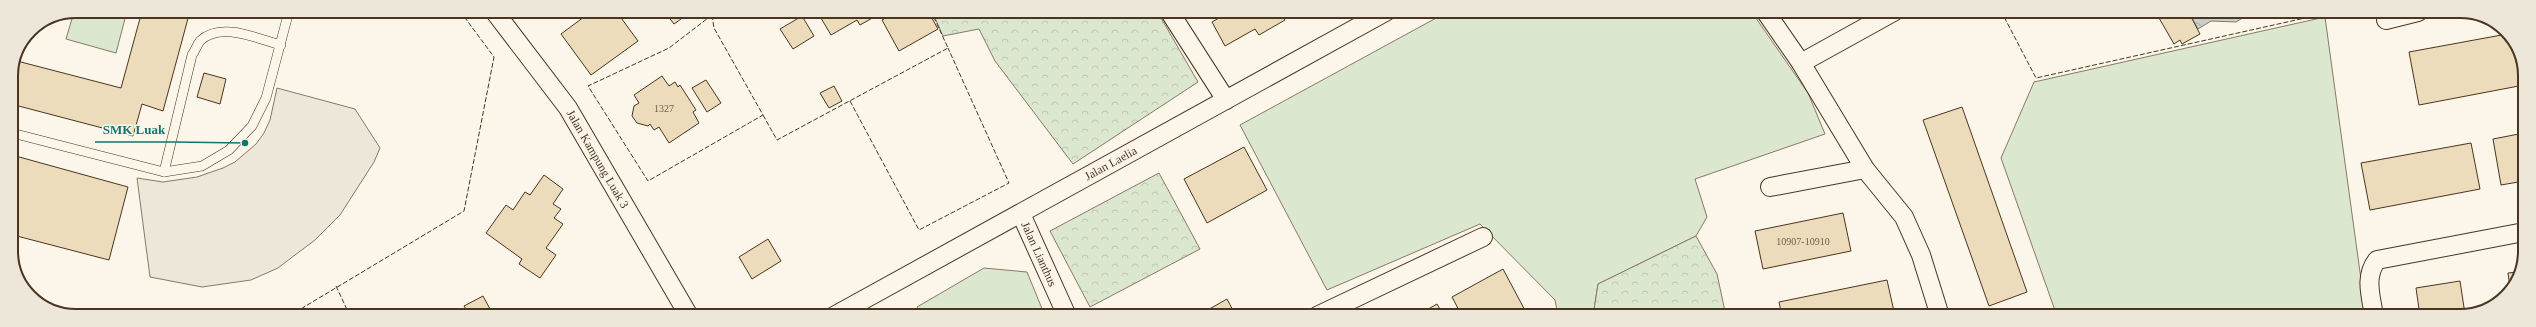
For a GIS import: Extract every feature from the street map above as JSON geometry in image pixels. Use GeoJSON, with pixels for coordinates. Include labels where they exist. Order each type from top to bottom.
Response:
{"type":"FeatureCollection","features":[{"type":"Feature","properties":{"kind":"street","name":"Jalan Kampung Luak 3"},"geometry":{"type":"LineString","coordinates":[[499,18],[568,108],[685,309]]}},
{"type":"Feature","properties":{"kind":"street"},"geometry":{"type":"LineString","coordinates":[[1173,18],[1226,100]]}},
{"type":"Feature","properties":{"kind":"street","name":"Jalan Laelia"},"geometry":{"type":"LineString","coordinates":[[847,309],[1374,18]]}},
{"type":"Feature","properties":{"kind":"street"},"geometry":{"type":"LineString","coordinates":[[1770,18],[1801,63],[1865,169],[1904,217],[1921,255],[1938,309]]}},
{"type":"Feature","properties":{"kind":"street"},"geometry":{"type":"LineString","coordinates":[[1801,63],[1882,18]]}},
{"type":"Feature","properties":{"kind":"street"},"geometry":{"type":"LineString","coordinates":[[2386,20],[2394,18]]}},
{"type":"Feature","properties":{"kind":"street"},"geometry":{"type":"LineString","coordinates":[[1770,187],[1865,169]]}},
{"type":"Feature","properties":{"kind":"street","name":"Jalan Lianthus"},"geometry":{"type":"LineString","coordinates":[[1021,214],[1064,309]]}},
{"type":"Feature","properties":{"kind":"street"},"geometry":{"type":"LineString","coordinates":[[2373,309],[2368,278],[2371,268],[2377,260],[2518,233]]}},
{"type":"Feature","properties":{"kind":"street"},"geometry":{"type":"LineString","coordinates":[[1332,309],[1483,237]]}},
{"type":"Feature","properties":{"kind":"lane"},"geometry":{"type":"LineString","coordinates":[[18,135],[164,172],[202,166],[229,150],[252,126],[266,98],[287,18]]}},
{"type":"Feature","properties":{"kind":"lane"},"geometry":{"type":"LineString","coordinates":[[164,172],[192,55],[200,41],[213,34],[224,31],[281,45]]}},
{"type":"Feature","properties":{"kind":"green space"},"geometry":{"type":"Polygon","coordinates":[[[72,18],[125,18],[116,53],[66,39],[72,18]]]}},
{"type":"Feature","properties":{"kind":"green space"},"geometry":{"type":"Polygon","coordinates":[[[935,18],[1161,18],[1198,82],[1073,164],[995,61],[979,29],[943,36],[935,18]]]}},
{"type":"Feature","properties":{"kind":"green space"},"geometry":{"type":"Polygon","coordinates":[[[1436,18],[1756,18],[1808,93],[1825,134],[1695,179],[1707,217],[1696,236],[1598,284],[1594,309],[1557,309],[1555,300],[1480,224],[1327,290],[1240,125],[1436,18]]]}},
{"type":"Feature","properties":{"kind":"green space"},"geometry":{"type":"Polygon","coordinates":[[[2325,18],[2365,309],[2055,309],[2001,158],[2034,82],[2325,18]]]}},
{"type":"Feature","properties":{"kind":"green space"},"geometry":{"type":"Polygon","coordinates":[[[1159,173],[1200,249],[1090,307],[1050,231],[1159,173]]]}},
{"type":"Feature","properties":{"kind":"green space"},"geometry":{"type":"Polygon","coordinates":[[[1696,236],[1717,274],[1724,309],[1594,309],[1598,284],[1696,236]]]}},
{"type":"Feature","properties":{"kind":"green space"},"geometry":{"type":"Polygon","coordinates":[[[984,268],[1027,272],[1042,309],[918,309],[917,307],[984,268]]]}},
{"type":"Feature","properties":{"kind":"shaded area"},"geometry":{"type":"Polygon","coordinates":[[[277,88],[355,109],[380,148],[374,162],[340,215],[315,240],[278,268],[251,280],[202,287],[150,277],[137,178],[163,182],[197,177],[235,162],[256,144],[264,133],[270,120],[277,88]]]}},
{"type":"Feature","properties":{"kind":"water"},"geometry":{"type":"Polygon","coordinates":[[[2192,18],[2242,18],[2236,22],[2211,21],[2198,29],[2192,18]]]}},
{"type":"Feature","properties":{"kind":"building"},"geometry":{"type":"Polygon","coordinates":[[[140,18],[188,18],[163,111],[142,104],[133,136],[18,106],[19,65],[20,62],[121,88],[140,18]]]}},
{"type":"Feature","properties":{"kind":"building"},"geometry":{"type":"Polygon","coordinates":[[[583,18],[621,18],[638,41],[591,75],[561,34],[583,18]]]}},
{"type":"Feature","properties":{"kind":"building"},"geometry":{"type":"Polygon","coordinates":[[[669,18],[682,18],[674,24],[669,18]]]}},
{"type":"Feature","properties":{"kind":"building"},"geometry":{"type":"Polygon","coordinates":[[[799,18],[803,18],[814,36],[793,49],[780,29],[799,18]]]}},
{"type":"Feature","properties":{"kind":"building"},"geometry":{"type":"Polygon","coordinates":[[[821,18],[872,18],[860,25],[857,20],[831,35],[821,18]]]}},
{"type":"Feature","properties":{"kind":"building"},"geometry":{"type":"Polygon","coordinates":[[[886,18],[932,18],[938,29],[899,51],[882,20],[886,18]]]}},
{"type":"Feature","properties":{"kind":"building"},"geometry":{"type":"Polygon","coordinates":[[[1219,18],[1284,18],[1285,20],[1259,35],[1255,29],[1225,46],[1212,22],[1219,18]]]}},
{"type":"Feature","properties":{"kind":"building"},"geometry":{"type":"Polygon","coordinates":[[[2159,18],[2192,18],[2200,34],[2182,44],[2180,40],[2174,44],[2159,18]]]}},
{"type":"Feature","properties":{"kind":"building"},"geometry":{"type":"Polygon","coordinates":[[[2501,35],[2510,47],[2515,57],[2518,86],[2419,105],[2409,52],[2501,35]]]}},
{"type":"Feature","properties":{"kind":"building"},"geometry":{"type":"Polygon","coordinates":[[[204,73],[226,79],[220,104],[197,97],[204,73]]]}},
{"type":"Feature","properties":{"kind":"building"},"geometry":{"type":"Polygon","coordinates":[[[662,76],[669,86],[675,82],[678,87],[680,85],[696,110],[693,112],[699,123],[669,143],[659,127],[654,130],[650,124],[648,126],[637,123],[632,116],[634,106],[639,103],[634,95],[662,76]]]}},
{"type":"Feature","properties":{"kind":"building"},"geometry":{"type":"Polygon","coordinates":[[[706,80],[721,103],[707,112],[692,88],[706,80]]]}},
{"type":"Feature","properties":{"kind":"building"},"geometry":{"type":"Polygon","coordinates":[[[834,86],[842,101],[829,108],[820,93],[834,86]]]}},
{"type":"Feature","properties":{"kind":"building"},"geometry":{"type":"Polygon","coordinates":[[[1962,107],[2027,292],[1989,306],[1923,120],[1962,107]]]}},
{"type":"Feature","properties":{"kind":"building"},"geometry":{"type":"Polygon","coordinates":[[[2518,134],[2518,182],[2501,185],[2493,139],[2518,134]]]}},
{"type":"Feature","properties":{"kind":"building"},"geometry":{"type":"Polygon","coordinates":[[[2471,143],[2480,189],[2370,210],[2361,163],[2471,143]]]}},
{"type":"Feature","properties":{"kind":"building"},"geometry":{"type":"Polygon","coordinates":[[[1244,147],[1267,190],[1207,223],[1184,179],[1244,147]]]}},
{"type":"Feature","properties":{"kind":"building"},"geometry":{"type":"Polygon","coordinates":[[[18,157],[128,187],[109,260],[18,236],[18,157]]]}},
{"type":"Feature","properties":{"kind":"building"},"geometry":{"type":"Polygon","coordinates":[[[544,175],[563,189],[553,204],[561,209],[554,218],[563,224],[546,248],[556,255],[540,278],[519,264],[522,259],[486,233],[506,205],[513,210],[525,192],[530,195],[544,175]]]}},
{"type":"Feature","properties":{"kind":"building"},"geometry":{"type":"Polygon","coordinates":[[[1843,213],[1851,251],[1763,269],[1755,231],[1843,213]]]}},
{"type":"Feature","properties":{"kind":"building"},"geometry":{"type":"Polygon","coordinates":[[[768,239],[781,261],[752,279],[739,257],[768,239]]]}},
{"type":"Feature","properties":{"kind":"building"},"geometry":{"type":"Polygon","coordinates":[[[1503,269],[1524,309],[1458,309],[1452,297],[1503,269]]]}},
{"type":"Feature","properties":{"kind":"building"},"geometry":{"type":"Polygon","coordinates":[[[2514,272],[2509,281],[2508,273],[2514,272]]]}},
{"type":"Feature","properties":{"kind":"building"},"geometry":{"type":"Polygon","coordinates":[[[1887,280],[1893,309],[1780,309],[1779,302],[1887,280]]]}},
{"type":"Feature","properties":{"kind":"building"},"geometry":{"type":"Polygon","coordinates":[[[2460,281],[2464,309],[2419,309],[2416,288],[2460,281]]]}},
{"type":"Feature","properties":{"kind":"building"},"geometry":{"type":"Polygon","coordinates":[[[483,296],[490,309],[466,309],[464,306],[483,296]]]}},
{"type":"Feature","properties":{"kind":"building"},"geometry":{"type":"Polygon","coordinates":[[[1227,299],[1232,309],[1209,309],[1227,299]]]}},
{"type":"Feature","properties":{"kind":"building"},"geometry":{"type":"Polygon","coordinates":[[[1437,304],[1440,309],[1428,309],[1437,304]]]}},
{"type":"Feature","properties":{"kind":"fence"},"geometry":{"type":"LineString","coordinates":[[301,309],[464,211],[494,57],[465,18]]}},
{"type":"Feature","properties":{"kind":"fence"},"geometry":{"type":"LineString","coordinates":[[708,18],[669,48],[588,86],[648,181],[763,115],[714,28],[712,18]]}},
{"type":"Feature","properties":{"kind":"fence"},"geometry":{"type":"LineString","coordinates":[[763,115],[777,140],[948,48],[934,18]]}},
{"type":"Feature","properties":{"kind":"fence"},"geometry":{"type":"LineString","coordinates":[[2005,18],[2036,78],[2305,18]]}},
{"type":"Feature","properties":{"kind":"fence"},"geometry":{"type":"LineString","coordinates":[[850,101],[919,230],[1009,183],[948,48]]}},
{"type":"Feature","properties":{"kind":"fence"},"geometry":{"type":"LineString","coordinates":[[336,286],[347,309]]}},
{"type":"Feature","properties":{"kind":"place","name":"SMK Luak"},"geometry":{"type":"Point","coordinates":[245,143]}}]}
